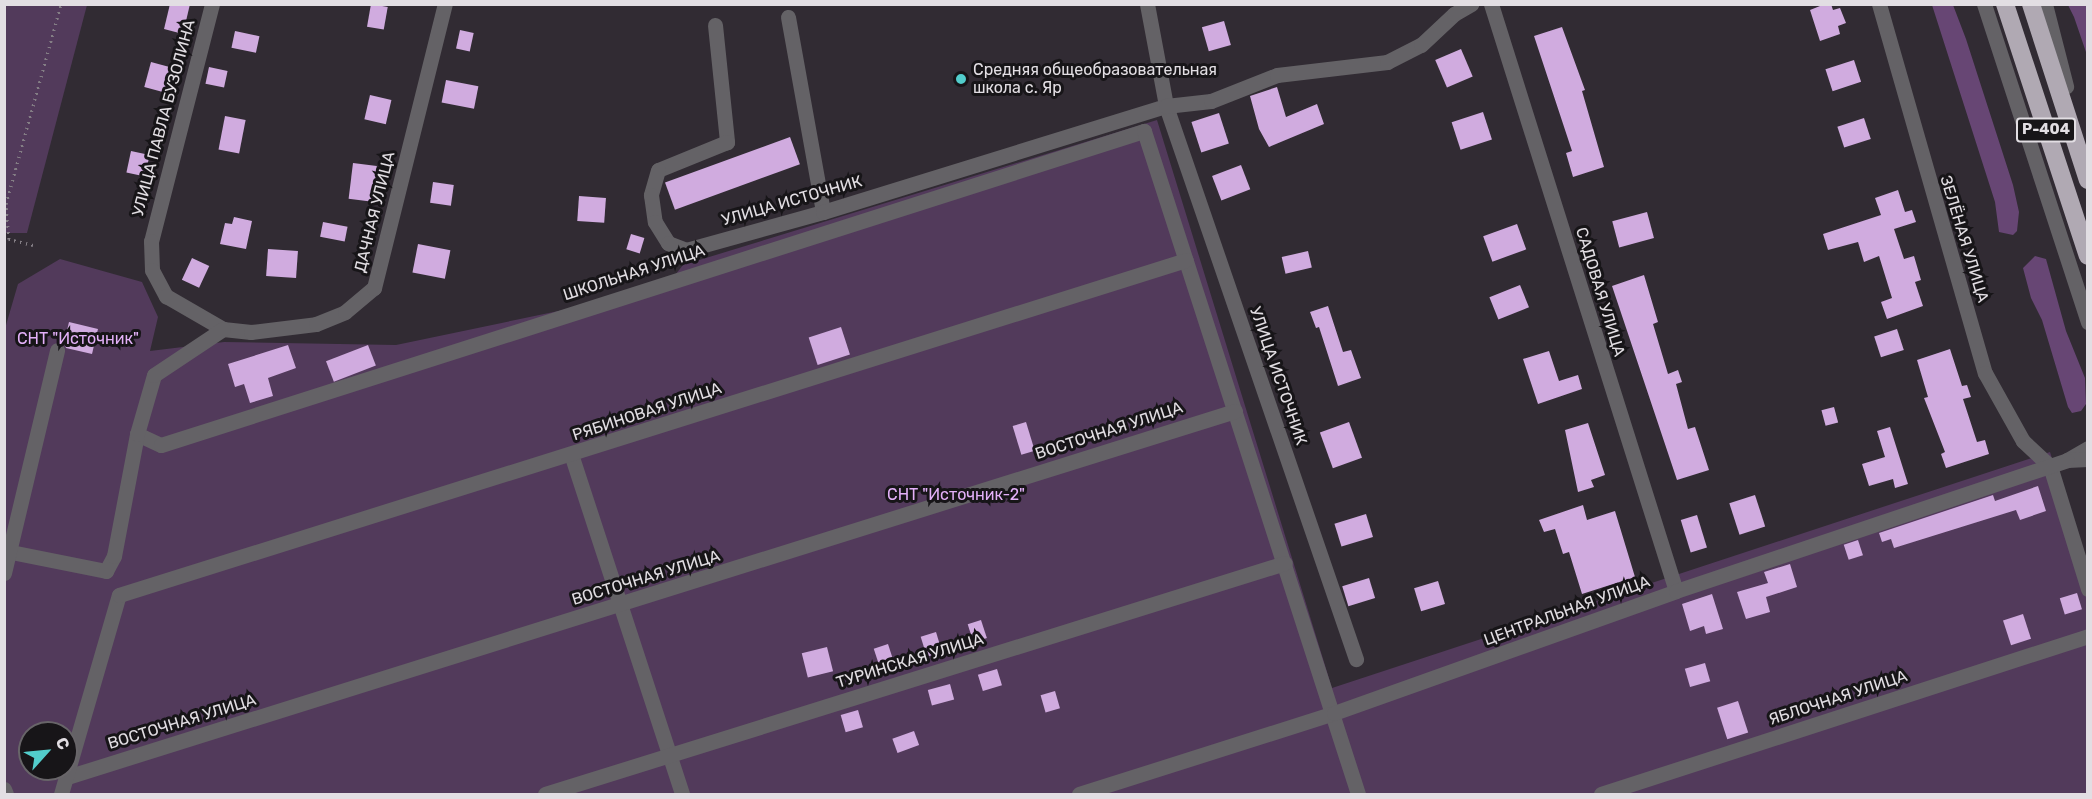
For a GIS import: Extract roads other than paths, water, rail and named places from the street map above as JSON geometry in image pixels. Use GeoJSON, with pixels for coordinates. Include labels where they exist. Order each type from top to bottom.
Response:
{"type":"FeatureCollection","features":[{"type":"Feature","properties":{"kind":"highway","name":"Р-404"},"geometry":{"type":"LineString","coordinates":[[2006,4],[2088,256]]}},
{"type":"Feature","properties":{"kind":"highway","name":"Р-404"},"geometry":{"type":"LineString","coordinates":[[2031,4],[2088,180]]}},
{"type":"Feature","properties":{"kind":"street","name":"УЛИЦА ПАВЛА БУЗОЛИНА"},"geometry":{"type":"LineString","coordinates":[[151,241],[212,4]]}},
{"type":"Feature","properties":{"kind":"street","name":"ДАЧНАЯ УЛИЦА"},"geometry":{"type":"LineString","coordinates":[[151,241],[152,270],[166,296],[223,329],[251,332],[316,324],[345,312],[374,288],[445,4]]}},
{"type":"Feature","properties":{"kind":"street","name":"УЛИЦА ИСТОЧНИК"},"geometry":{"type":"LineString","coordinates":[[1147,4],[1166,106],[1356,659]]}},
{"type":"Feature","properties":{"kind":"street"},"geometry":{"type":"LineString","coordinates":[[1166,106],[1211,101],[1277,75],[1387,62],[1421,45],[1454,14],[1472,4]]}},
{"type":"Feature","properties":{"kind":"street","name":"САДОВАЯ УЛИЦА"},"geometry":{"type":"LineString","coordinates":[[1491,4],[1676,591]]}},
{"type":"Feature","properties":{"kind":"street","name":"ЗЕЛЁНАЯ УЛИЦА"},"geometry":{"type":"LineString","coordinates":[[1879,4],[1985,373],[2023,441],[2050,466]]}},
{"type":"Feature","properties":{"kind":"street"},"geometry":{"type":"LineString","coordinates":[[1984,4],[2088,322]]}},
{"type":"Feature","properties":{"kind":"street"},"geometry":{"type":"LineString","coordinates":[[2045,4],[2088,174]]}},
{"type":"Feature","properties":{"kind":"street"},"geometry":{"type":"LineString","coordinates":[[788,17],[823,212]]}},
{"type":"Feature","properties":{"kind":"street","name":"УЛИЦА ИСТОЧНИК"},"geometry":{"type":"LineString","coordinates":[[715,25],[727,142],[658,170],[651,195],[655,222],[668,243],[686,250],[823,212],[1166,106]]}},
{"type":"Feature","properties":{"kind":"street","name":"ШКОЛЬНАЯ УЛИЦА"},"geometry":{"type":"LineString","coordinates":[[137,434],[161,445],[1144,131],[1186,260]]}},
{"type":"Feature","properties":{"kind":"street"},"geometry":{"type":"LineString","coordinates":[[1186,260],[1334,713],[1358,795]]}},
{"type":"Feature","properties":{"kind":"street","name":"РЯБИНОВАЯ УЛИЦА"},"geometry":{"type":"LineString","coordinates":[[78,738],[119,595],[1186,260]]}},
{"type":"Feature","properties":{"kind":"street"},"geometry":{"type":"LineString","coordinates":[[11,552],[106,571],[114,556],[137,434],[154,375],[223,329]]}},
{"type":"Feature","properties":{"kind":"street"},"geometry":{"type":"LineString","coordinates":[[4,573],[11,552],[57,350]]}},
{"type":"Feature","properties":{"kind":"street","name":"ВОСТОЧНАЯ УЛИЦА"},"geometry":{"type":"LineString","coordinates":[[78,774],[1235,411]]}},
{"type":"Feature","properties":{"kind":"street"},"geometry":{"type":"LineString","coordinates":[[2067,460],[2088,448]]}},
{"type":"Feature","properties":{"kind":"street"},"geometry":{"type":"LineString","coordinates":[[572,454],[682,795]]}},
{"type":"Feature","properties":{"kind":"street"},"geometry":{"type":"LineString","coordinates":[[2067,460],[2088,459]]}},
{"type":"Feature","properties":{"kind":"street","name":"ЦЕНТРАЛЬНАЯ УЛИЦА"},"geometry":{"type":"LineString","coordinates":[[1079,795],[1334,713],[1676,591],[2067,460]]}},
{"type":"Feature","properties":{"kind":"street"},"geometry":{"type":"LineString","coordinates":[[2050,466],[2088,589]]}},
{"type":"Feature","properties":{"kind":"street","name":"ТУРИНСКАЯ УЛИЦА"},"geometry":{"type":"LineString","coordinates":[[545,795],[1285,563]]}},
{"type":"Feature","properties":{"kind":"street","name":"ЯБЛОЧНАЯ УЛИЦА"},"geometry":{"type":"LineString","coordinates":[[1600,795],[2088,636]]}},
{"type":"Feature","properties":{"kind":"place","name":"Средняя общеобразовательная школа с. Яр"},"geometry":{"type":"Point","coordinates":[961,79]}},
{"type":"Feature","properties":{"kind":"park label","name":"СНТ \"Источник\""},"geometry":{"type":"Point","coordinates":[78,339]}},
{"type":"Feature","properties":{"kind":"park label","name":"СНТ \"Источник-2\""},"geometry":{"type":"Point","coordinates":[956,495]}}]}
